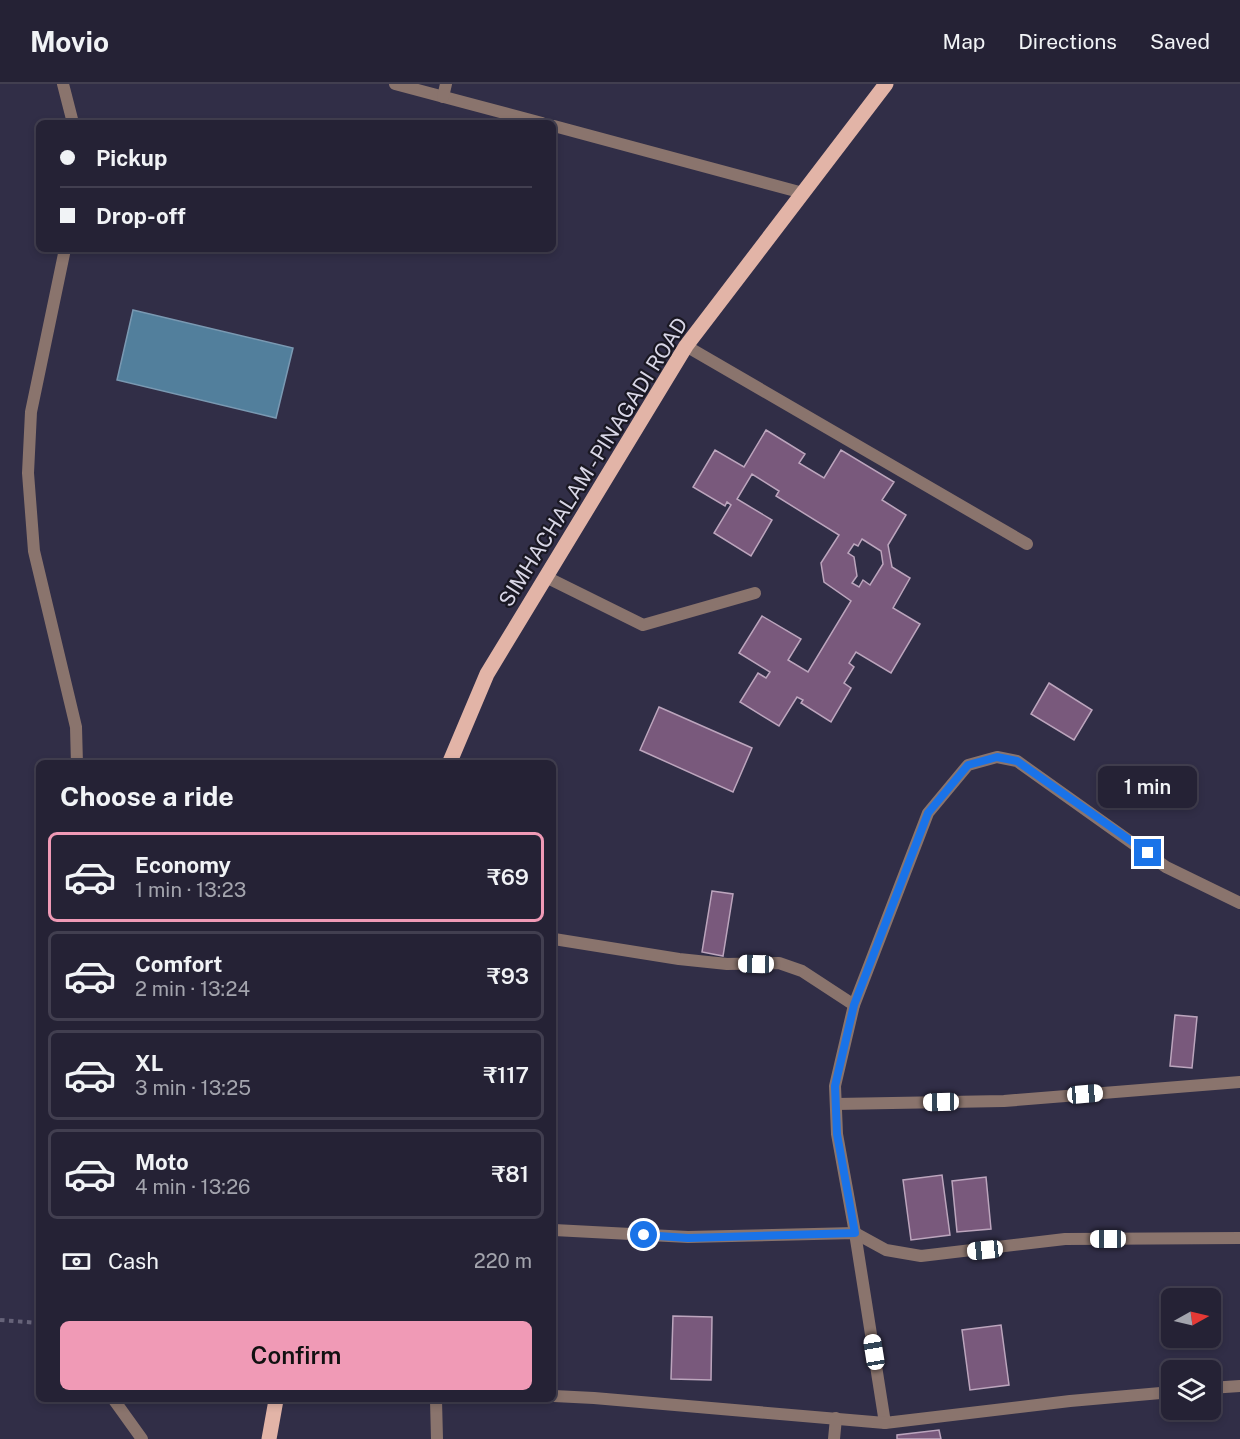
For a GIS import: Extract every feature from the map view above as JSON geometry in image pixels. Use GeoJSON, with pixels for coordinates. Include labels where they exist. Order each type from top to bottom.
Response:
{"type":"FeatureCollection","features":[{"type":"Feature","properties":{"kind":"main road","name":"SIMHACHALAM - PINAGADI ROAD"},"geometry":{"type":"LineString","coordinates":[[451,760],[488,674],[686,346],[886,84]]}},
{"type":"Feature","properties":{"kind":"main road"},"geometry":{"type":"LineString","coordinates":[[269,1439],[276,1402]]}},
{"type":"Feature","properties":{"kind":"street"},"geometry":{"type":"LineString","coordinates":[[63,84],[72,120]]}},
{"type":"Feature","properties":{"kind":"street"},"geometry":{"type":"LineString","coordinates":[[395,84],[531,120]]}},
{"type":"Feature","properties":{"kind":"street"},"geometry":{"type":"LineString","coordinates":[[443,97],[446,84]]}},
{"type":"Feature","properties":{"kind":"street"},"geometry":{"type":"LineString","coordinates":[[556,127],[803,193]]}},
{"type":"Feature","properties":{"kind":"street"},"geometry":{"type":"LineString","coordinates":[[64,252],[31,412],[28,472],[34,551],[76,727],[77,760]]}},
{"type":"Feature","properties":{"kind":"street"},"geometry":{"type":"LineString","coordinates":[[686,346],[1027,544]]}},
{"type":"Feature","properties":{"kind":"street"},"geometry":{"type":"LineString","coordinates":[[546,577],[643,625],[755,593]]}},
{"type":"Feature","properties":{"kind":"street"},"geometry":{"type":"LineString","coordinates":[[885,1423],[837,1134],[835,1086],[854,1005],[928,813],[968,765],[997,757],[1017,761],[1166,867],[1240,903]]}},
{"type":"Feature","properties":{"kind":"street"},"geometry":{"type":"LineString","coordinates":[[556,939],[679,959],[727,964],[779,963],[802,971],[854,1005]]}},
{"type":"Feature","properties":{"kind":"street"},"geometry":{"type":"LineString","coordinates":[[836,1104],[1004,1101],[1240,1082]]}},
{"type":"Feature","properties":{"kind":"street"},"geometry":{"type":"LineString","coordinates":[[556,1230],[688,1238],[855,1233],[886,1250],[921,1256],[1065,1239],[1240,1238]]}},
{"type":"Feature","properties":{"kind":"street"},"geometry":{"type":"LineString","coordinates":[[1221,1387],[1240,1386]]}},
{"type":"Feature","properties":{"kind":"street"},"geometry":{"type":"LineString","coordinates":[[556,1396],[885,1423],[1161,1393]]}},
{"type":"Feature","properties":{"kind":"street"},"geometry":{"type":"LineString","coordinates":[[115,1402],[142,1439]]}},
{"type":"Feature","properties":{"kind":"street"},"geometry":{"type":"LineString","coordinates":[[436,1402],[437,1439]]}},
{"type":"Feature","properties":{"kind":"street"},"geometry":{"type":"LineString","coordinates":[[834,1439],[836,1419]]}},
{"type":"Feature","properties":{"kind":"path"},"geometry":{"type":"LineString","coordinates":[[0,1320],[36,1323]]}},
{"type":"Feature","properties":{"kind":"water"},"geometry":{"type":"Polygon","coordinates":[[[133,310],[293,348],[276,418],[117,380],[133,310]]]}},
{"type":"Feature","properties":{"kind":"building"},"geometry":{"type":"Polygon","coordinates":[[[766,430],[805,454],[799,463],[824,478],[841,450],[894,482],[882,500],[906,515],[888,545],[892,567],[910,578],[893,608],[920,624],[891,673],[856,652],[849,663],[854,667],[844,683],[851,688],[831,722],[801,703],[803,700],[797,697],[779,726],[740,702],[758,673],[766,678],[770,672],[739,653],[762,616],[801,639],[788,660],[808,672],[851,601],[824,582],[821,563],[839,535],[776,496],[779,491],[752,474],[737,499],[772,520],[751,556],[714,533],[731,505],[727,502],[725,506],[693,487],[715,450],[744,467],[766,430]],[[862,539],[858,546],[854,544],[848,553],[854,557],[857,576],[852,583],[859,587],[863,580],[870,585],[883,564],[881,551],[862,539]]]}},
{"type":"Feature","properties":{"kind":"building"},"geometry":{"type":"Polygon","coordinates":[[[1049,683],[1092,710],[1074,740],[1031,714],[1049,683]]]}},
{"type":"Feature","properties":{"kind":"building"},"geometry":{"type":"Polygon","coordinates":[[[659,707],[752,748],[733,792],[640,750],[659,707]]]}},
{"type":"Feature","properties":{"kind":"building"},"geometry":{"type":"Polygon","coordinates":[[[712,891],[733,894],[723,956],[702,952],[712,891]]]}},
{"type":"Feature","properties":{"kind":"building"},"geometry":{"type":"Polygon","coordinates":[[[1175,1015],[1197,1017],[1192,1068],[1170,1066],[1175,1015]]]}},
{"type":"Feature","properties":{"kind":"building"},"geometry":{"type":"Polygon","coordinates":[[[942,1175],[950,1235],[911,1240],[903,1180],[942,1175]]]}},
{"type":"Feature","properties":{"kind":"building"},"geometry":{"type":"Polygon","coordinates":[[[986,1177],[991,1229],[957,1232],[952,1181],[986,1177]]]}},
{"type":"Feature","properties":{"kind":"building"},"geometry":{"type":"Polygon","coordinates":[[[673,1316],[712,1317],[711,1380],[671,1379],[673,1316]]]}},
{"type":"Feature","properties":{"kind":"building"},"geometry":{"type":"Polygon","coordinates":[[[1001,1325],[1009,1385],[970,1390],[962,1330],[1001,1325]]]}},
{"type":"Feature","properties":{"kind":"building"},"geometry":{"type":"Polygon","coordinates":[[[939,1430],[941,1439],[897,1439],[897,1435],[939,1430]]]}},
{"type":"Feature","properties":{"kind":"route"},"geometry":{"type":"LineString","coordinates":[[644,1235],[688,1238],[855,1233],[837,1134],[835,1086],[854,1005],[928,813],[968,765],[997,757],[1017,761],[1148,853]]}}]}
